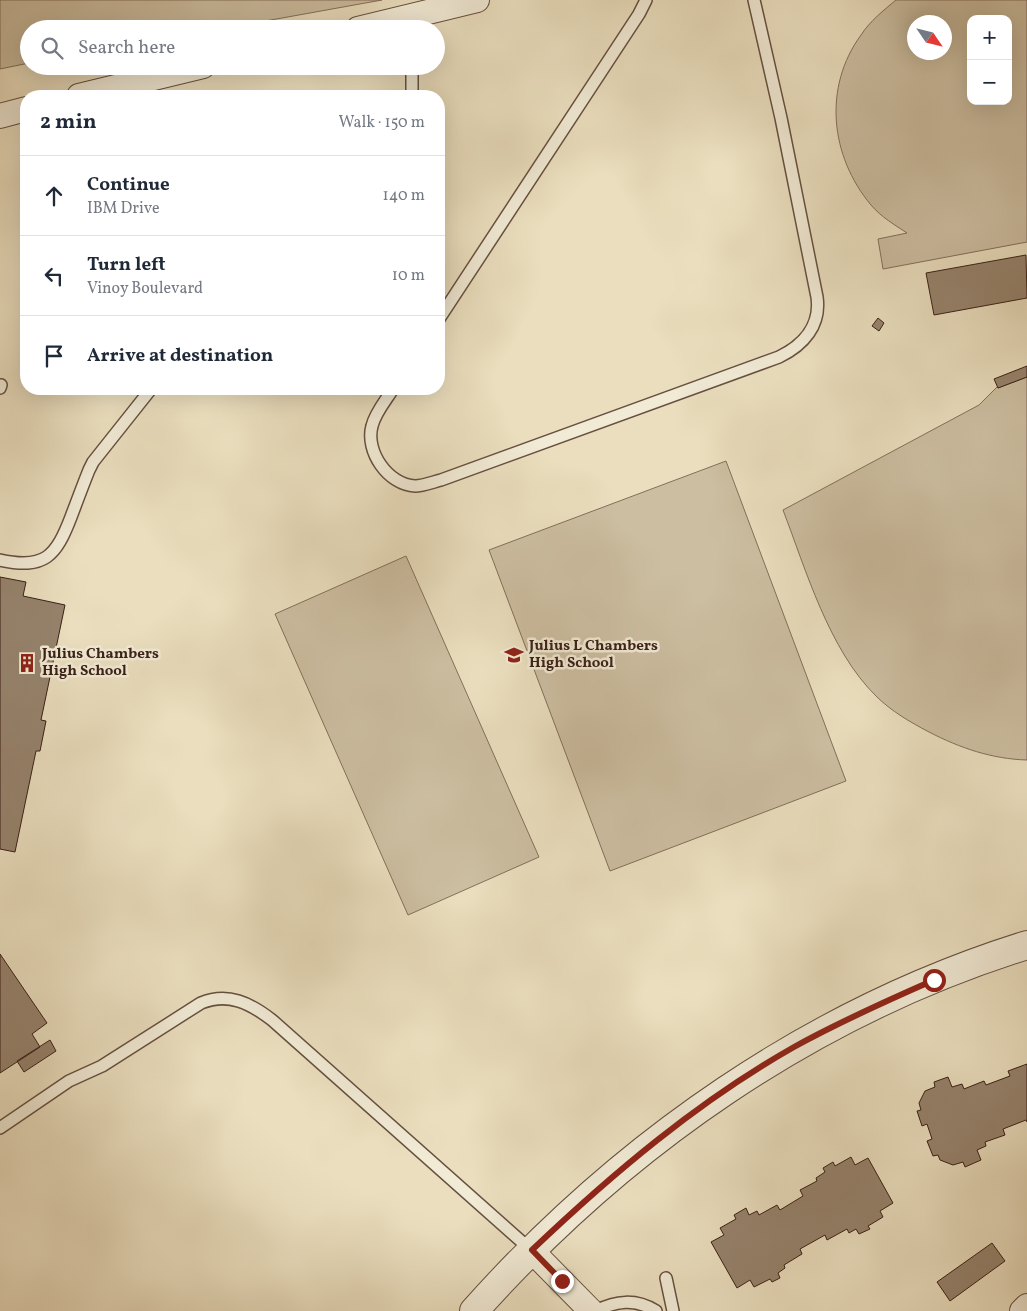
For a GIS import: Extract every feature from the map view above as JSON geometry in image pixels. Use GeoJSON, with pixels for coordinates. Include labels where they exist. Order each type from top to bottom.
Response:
{"type":"FeatureCollection","features":[{"type":"Feature","properties":{"kind":"street"},"geometry":{"type":"LineString","coordinates":[[413,20],[477,0]]}},
{"type":"Feature","properties":{"kind":"street"},"geometry":{"type":"LineString","coordinates":[[104,90],[166,75]]}},
{"type":"Feature","properties":{"kind":"street"},"geometry":{"type":"LineString","coordinates":[[0,116],[20,111]]}},
{"type":"Feature","properties":{"kind":"street"},"geometry":{"type":"LineString","coordinates":[[474,1311],[532,1250],[593,1193],[651,1144],[714,1098],[794,1047],[879,1004],[934,980],[1027,946]]}},
{"type":"Feature","properties":{"kind":"street"},"geometry":{"type":"LineString","coordinates":[[532,1250],[593,1311]]}},
{"type":"Feature","properties":{"kind":"street"},"geometry":{"type":"LineString","coordinates":[[1022,1311],[1027,1306]]}},
{"type":"Feature","properties":{"kind":"lane"},"geometry":{"type":"LineString","coordinates":[[445,310],[639,14],[646,0]]}},
{"type":"Feature","properties":{"kind":"lane"},"geometry":{"type":"LineString","coordinates":[[389,395],[372,425],[370,441],[372,449],[383,468],[396,480],[413,486],[448,477],[779,358],[797,347],[804,339],[817,316],[817,297],[781,118],[754,0]]}},
{"type":"Feature","properties":{"kind":"lane"},"geometry":{"type":"LineString","coordinates":[[412,75],[412,90]]}},
{"type":"Feature","properties":{"kind":"lane"},"geometry":{"type":"LineString","coordinates":[[0,560],[12,563],[34,562],[46,558],[57,548],[93,462],[146,395]]}},
{"type":"Feature","properties":{"kind":"lane"},"geometry":{"type":"LineString","coordinates":[[0,1128],[69,1081],[102,1066],[200,1003],[214,999],[234,999],[251,1005],[272,1020],[532,1250]]}},
{"type":"Feature","properties":{"kind":"lane"},"geometry":{"type":"LineString","coordinates":[[666,1278],[674,1311]]}},
{"type":"Feature","properties":{"kind":"lane"},"geometry":{"type":"LineString","coordinates":[[593,1311],[609,1304],[627,1302],[639,1303],[656,1311]]}},
{"type":"Feature","properties":{"kind":"shaded area"},"geometry":{"type":"Polygon","coordinates":[[[0,0],[382,0],[271,20],[20,20],[20,65],[0,69],[0,0]]]}},
{"type":"Feature","properties":{"kind":"shaded area"},"geometry":{"type":"Polygon","coordinates":[[[896,0],[1027,0],[1027,242],[883,269],[878,239],[907,233],[875,209],[857,186],[847,165],[836,121],[841,77],[849,55],[861,35],[877,16],[896,0]]]}},
{"type":"Feature","properties":{"kind":"shaded area"},"geometry":{"type":"Polygon","coordinates":[[[1027,377],[1027,760],[989,755],[952,743],[908,720],[888,707],[876,696],[859,677],[832,633],[810,583],[783,510],[979,405],[997,387],[1027,377]]]}},
{"type":"Feature","properties":{"kind":"shaded area"},"geometry":{"type":"Polygon","coordinates":[[[726,461],[846,781],[610,871],[489,550],[726,461]]]}},
{"type":"Feature","properties":{"kind":"shaded area"},"geometry":{"type":"Polygon","coordinates":[[[406,556],[539,857],[408,915],[275,614],[406,556]]]}},
{"type":"Feature","properties":{"kind":"building"},"geometry":{"type":"Polygon","coordinates":[[[1026,255],[1027,298],[934,315],[926,273],[1026,255]]]}},
{"type":"Feature","properties":{"kind":"building"},"geometry":{"type":"Polygon","coordinates":[[[878,318],[884,323],[879,331],[872,326],[878,318]]]}},
{"type":"Feature","properties":{"kind":"building"},"geometry":{"type":"Polygon","coordinates":[[[1027,366],[1027,377],[998,388],[994,379],[1027,366]]]}},
{"type":"Feature","properties":{"kind":"building","name":"Julius Chambers High School"},"geometry":{"type":"Polygon","coordinates":[[[0,577],[26,582],[23,596],[65,605],[41,720],[46,721],[40,751],[36,751],[15,852],[0,849],[0,577]]]}},
{"type":"Feature","properties":{"kind":"building"},"geometry":{"type":"Polygon","coordinates":[[[0,954],[47,1023],[32,1034],[40,1047],[0,1073],[0,954]]]}},
{"type":"Feature","properties":{"kind":"building"},"geometry":{"type":"Polygon","coordinates":[[[50,1040],[56,1051],[24,1072],[17,1061],[50,1040]]]}},
{"type":"Feature","properties":{"kind":"building"},"geometry":{"type":"Polygon","coordinates":[[[1027,1064],[1027,1122],[1026,1120],[1003,1129],[1005,1135],[985,1142],[986,1146],[977,1150],[981,1160],[965,1167],[963,1162],[953,1165],[940,1160],[938,1155],[933,1156],[927,1141],[932,1139],[927,1124],[922,1126],[917,1111],[921,1110],[919,1103],[925,1091],[935,1087],[934,1082],[948,1077],[952,1087],[962,1084],[964,1089],[984,1081],[986,1085],[1010,1076],[1008,1071],[1027,1064]]]}},
{"type":"Feature","properties":{"kind":"building"},"geometry":{"type":"Polygon","coordinates":[[[851,1157],[855,1165],[868,1158],[893,1203],[880,1211],[883,1217],[868,1226],[870,1229],[859,1234],[856,1229],[849,1233],[847,1229],[827,1240],[825,1235],[800,1249],[802,1254],[784,1265],[785,1268],[778,1273],[780,1278],[772,1282],[770,1279],[754,1287],[750,1280],[737,1288],[711,1242],[724,1235],[720,1228],[736,1219],[734,1215],[746,1208],[749,1215],[757,1211],[759,1215],[777,1205],[780,1210],[803,1196],[800,1190],[817,1181],[816,1178],[825,1172],[823,1168],[833,1162],[835,1166],[851,1157]]]}},
{"type":"Feature","properties":{"kind":"building"},"geometry":{"type":"Polygon","coordinates":[[[992,1243],[1005,1261],[950,1301],[937,1282],[992,1243]]]}},
{"type":"Feature","properties":{"kind":"place","name":"Julius L Chambers High School"},"geometry":{"type":"Point","coordinates":[514,655]}},
{"type":"Feature","properties":{"kind":"place","name":"Julius Chambers High School"},"geometry":{"type":"Point","coordinates":[27,663]}},
{"type":"Feature","properties":{"kind":"route"},"geometry":{"type":"LineString","coordinates":[[562,1281],[532,1250],[587,1198],[651,1144],[714,1098],[794,1047],[879,1004],[934,980]]}}]}
